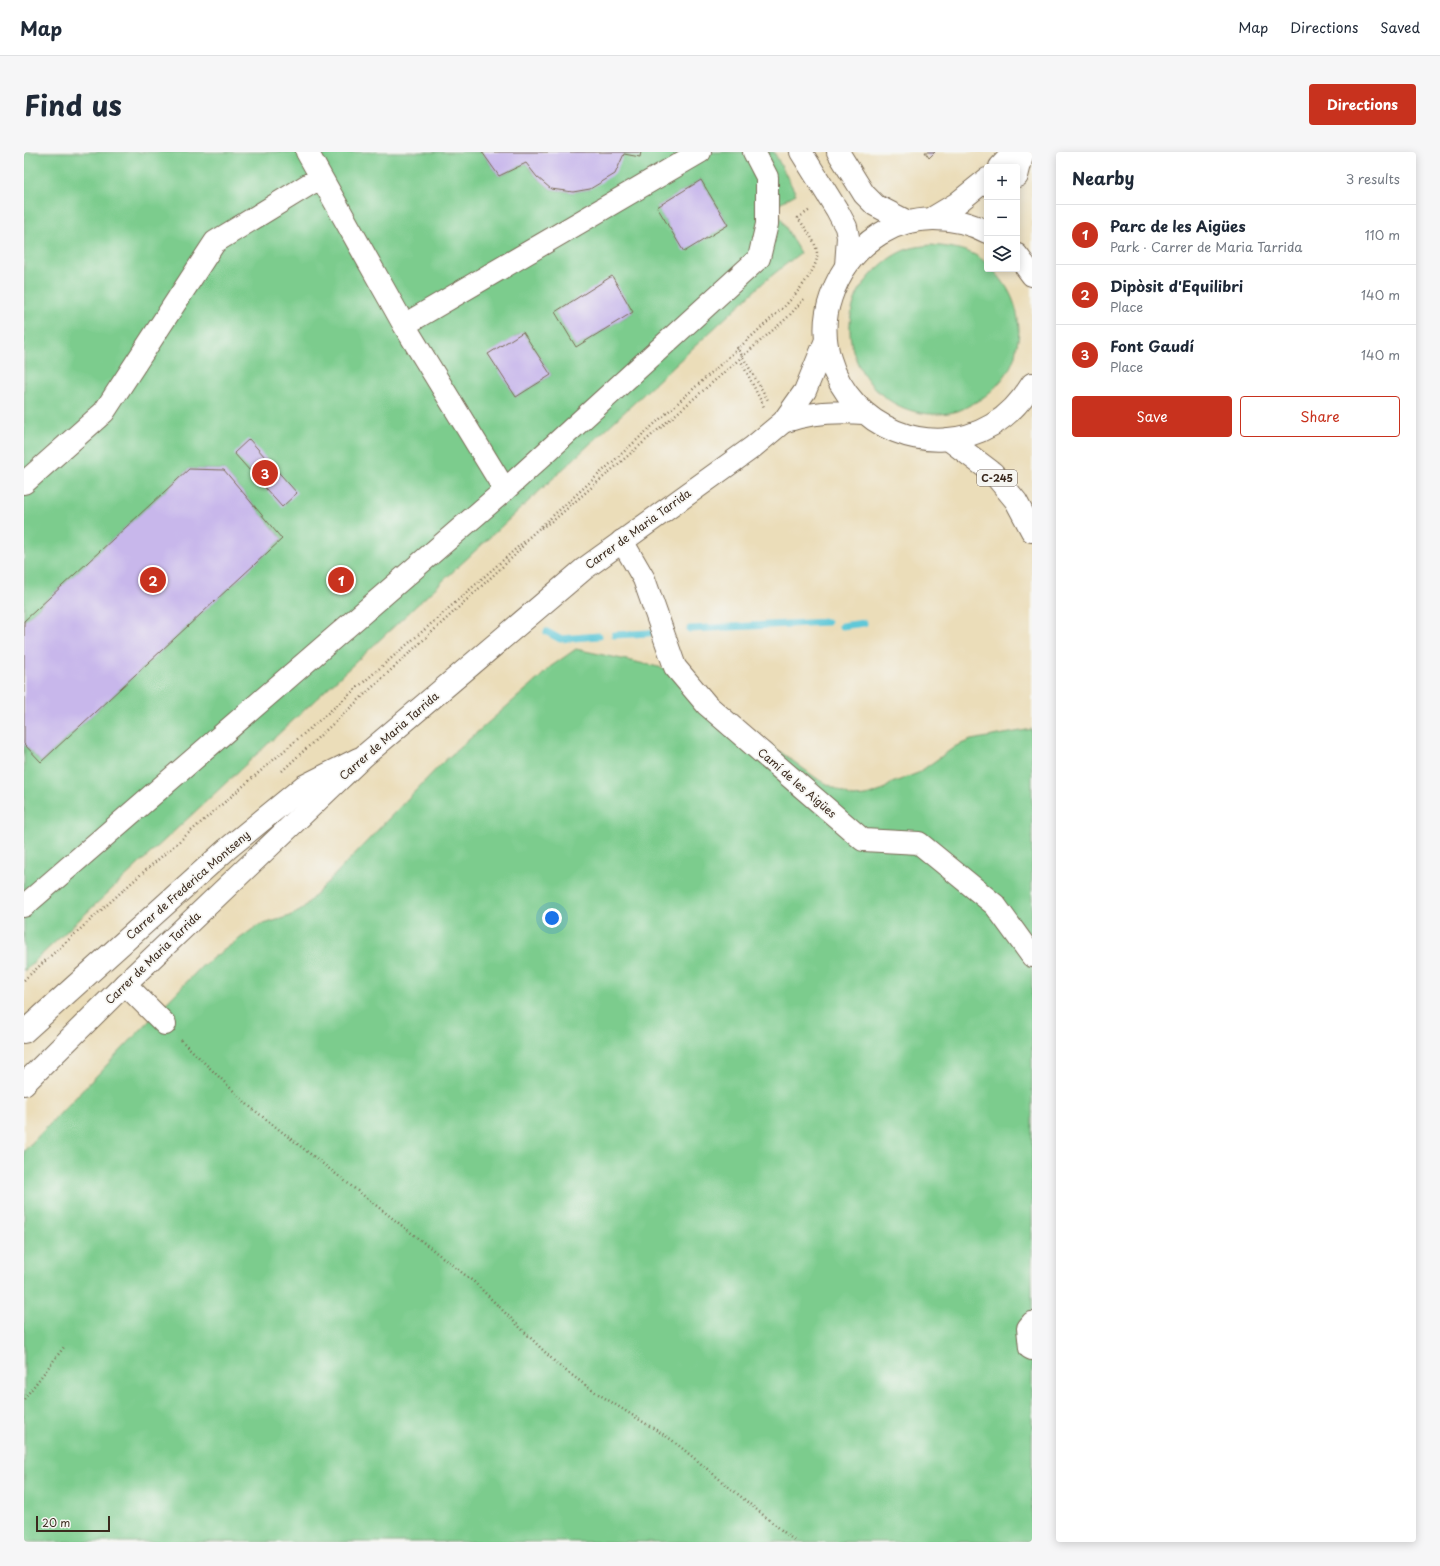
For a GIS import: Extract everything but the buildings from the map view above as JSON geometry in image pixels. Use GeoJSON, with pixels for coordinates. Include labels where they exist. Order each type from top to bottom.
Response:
{"type":"FeatureCollection","features":[{"type":"Feature","properties":{"kind":"main road"},"geometry":{"type":"LineString","coordinates":[[307,152],[404,325],[505,490]]}},
{"type":"Feature","properties":{"kind":"main road"},"geometry":{"type":"LineString","coordinates":[[404,325],[700,152]]}},
{"type":"Feature","properties":{"kind":"main road"},"geometry":{"type":"LineString","coordinates":[[24,906],[505,490],[759,258],[768,224],[767,177],[754,152]]}},
{"type":"Feature","properties":{"kind":"main road"},"geometry":{"type":"LineString","coordinates":[[801,152],[846,227],[848,237],[846,266]]}},
{"type":"Feature","properties":{"kind":"main road"},"geometry":{"type":"LineString","coordinates":[[838,152],[864,194],[875,205],[908,222]]}},
{"type":"Feature","properties":{"kind":"main road"},"geometry":{"type":"LineString","coordinates":[[1003,164],[1014,152]]}},
{"type":"Feature","properties":{"kind":"main road"},"geometry":{"type":"LineString","coordinates":[[1020,164],[1023,152]]}},
{"type":"Feature","properties":{"kind":"main road"},"geometry":{"type":"LineString","coordinates":[[24,483],[104,412],[215,242],[321,177]]}},
{"type":"Feature","properties":{"kind":"main road"},"geometry":{"type":"LineString","coordinates":[[931,219],[956,204],[984,181]]}},
{"type":"Feature","properties":{"kind":"main road"},"geometry":{"type":"LineString","coordinates":[[984,231],[970,224],[957,221],[931,219],[908,222],[884,232],[863,246],[839,277],[830,301],[827,314],[826,340],[830,360],[838,380],[850,398],[864,413],[886,428],[910,437],[923,439],[948,439],[971,434],[993,424],[1020,402],[1032,384]]}},
{"type":"Feature","properties":{"kind":"main road"},"geometry":{"type":"LineString","coordinates":[[1020,259],[1032,275]]}},
{"type":"Feature","properties":{"kind":"main road"},"geometry":{"type":"LineString","coordinates":[[774,414],[805,391],[826,340]]}},
{"type":"Feature","properties":{"kind":"main road"},"geometry":{"type":"LineString","coordinates":[[774,414],[799,416],[819,413],[864,413]]}},
{"type":"Feature","properties":{"kind":"main road","name":"Carrer de Maria Tarrida"},"geometry":{"type":"LineString","coordinates":[[24,1084],[125,984],[364,756],[584,569],[753,448],[774,414]]}},
{"type":"Feature","properties":{"kind":"main road","name":"C-245"},"geometry":{"type":"LineString","coordinates":[[948,439],[993,473],[1016,501],[1032,531]]}},
{"type":"Feature","properties":{"kind":"main road","name":"Camí de les Aigües"},"geometry":{"type":"LineString","coordinates":[[622,542],[644,579],[675,667],[707,705],[863,840],[919,843],[996,905],[1032,956]]}},
{"type":"Feature","properties":{"kind":"main road","name":"Carrer de Frederica Montseny"},"geometry":{"type":"LineString","coordinates":[[24,1032],[227,849],[304,786],[364,756]]}},
{"type":"Feature","properties":{"kind":"main road"},"geometry":{"type":"LineString","coordinates":[[125,984],[165,1024]]}},
{"type":"Feature","properties":{"kind":"main road"},"geometry":{"type":"LineString","coordinates":[[1032,1324],[1028,1328],[1030,1348],[1032,1349]]}},
{"type":"Feature","properties":{"kind":"path"},"geometry":{"type":"LineString","coordinates":[[24,980],[139,876],[424,630],[536,531],[737,347],[784,307],[814,267],[817,260],[818,252],[798,218],[816,206]]}},
{"type":"Feature","properties":{"kind":"path"},"geometry":{"type":"LineString","coordinates":[[281,772],[514,556],[536,531],[556,520],[788,317],[805,298]]}},
{"type":"Feature","properties":{"kind":"path"},"geometry":{"type":"LineString","coordinates":[[737,347],[774,414]]}},
{"type":"Feature","properties":{"kind":"path"},"geometry":{"type":"LineString","coordinates":[[742,358],[774,414]]}},
{"type":"Feature","properties":{"kind":"path"},"geometry":{"type":"LineString","coordinates":[[165,1024],[249,1106],[474,1282],[558,1365],[592,1390],[672,1440],[796,1542]]}},
{"type":"Feature","properties":{"kind":"path"},"geometry":{"type":"LineString","coordinates":[[24,1398],[64,1347]]}},
{"type":"Feature","properties":{"kind":"green space"},"geometry":{"type":"Polygon","coordinates":[[[24,152],[482,152],[499,176],[526,163],[537,177],[551,189],[573,192],[590,189],[624,154],[640,156],[641,152],[774,152],[796,194],[774,206],[800,253],[765,281],[24,971],[24,744],[41,762],[282,539],[224,470],[189,469],[24,621],[24,152]],[[701,180],[657,207],[684,251],[728,225],[701,180]],[[612,277],[555,312],[576,347],[633,312],[612,277]],[[523,332],[489,354],[516,397],[551,375],[523,332]]]}},
{"type":"Feature","properties":{"kind":"green space"},"geometry":{"type":"Polygon","coordinates":[[[931,245],[953,248],[975,255],[984,262],[984,272],[995,272],[1004,283],[1015,305],[1019,337],[1015,355],[1009,370],[1004,378],[984,397],[958,411],[928,414],[904,408],[883,396],[867,379],[856,358],[850,335],[852,311],[861,287],[886,261],[900,252],[911,248],[931,245]]]}},
{"type":"Feature","properties":{"kind":"green space"},"geometry":{"type":"Polygon","coordinates":[[[576,649],[668,669],[816,778],[852,797],[866,796],[881,791],[892,783],[918,773],[956,746],[971,740],[1032,729],[1032,1542],[24,1542],[24,1151],[202,966],[257,926],[287,917],[300,911],[442,763],[550,667],[576,649]]]}},
{"type":"Feature","properties":{"kind":"waterway"},"geometry":{"type":"LineString","coordinates":[[690,629],[827,622]]}},
{"type":"Feature","properties":{"kind":"waterway"},"geometry":{"type":"LineString","coordinates":[[842,626],[864,623]]}},
{"type":"Feature","properties":{"kind":"waterway"},"geometry":{"type":"LineString","coordinates":[[547,632],[560,639],[599,636]]}},
{"type":"Feature","properties":{"kind":"waterway"},"geometry":{"type":"LineString","coordinates":[[615,635],[649,633]]}},
{"type":"Feature","properties":{"kind":"place","name":"Font Gaudí"},"geometry":{"type":"Point","coordinates":[265,473]}},
{"type":"Feature","properties":{"kind":"place","name":"Dipòsit d'Equilibri"},"geometry":{"type":"Point","coordinates":[153,580]}},
{"type":"Feature","properties":{"kind":"place","name":"Parc de les Aigües"},"geometry":{"type":"Point","coordinates":[341,580]}}]}
